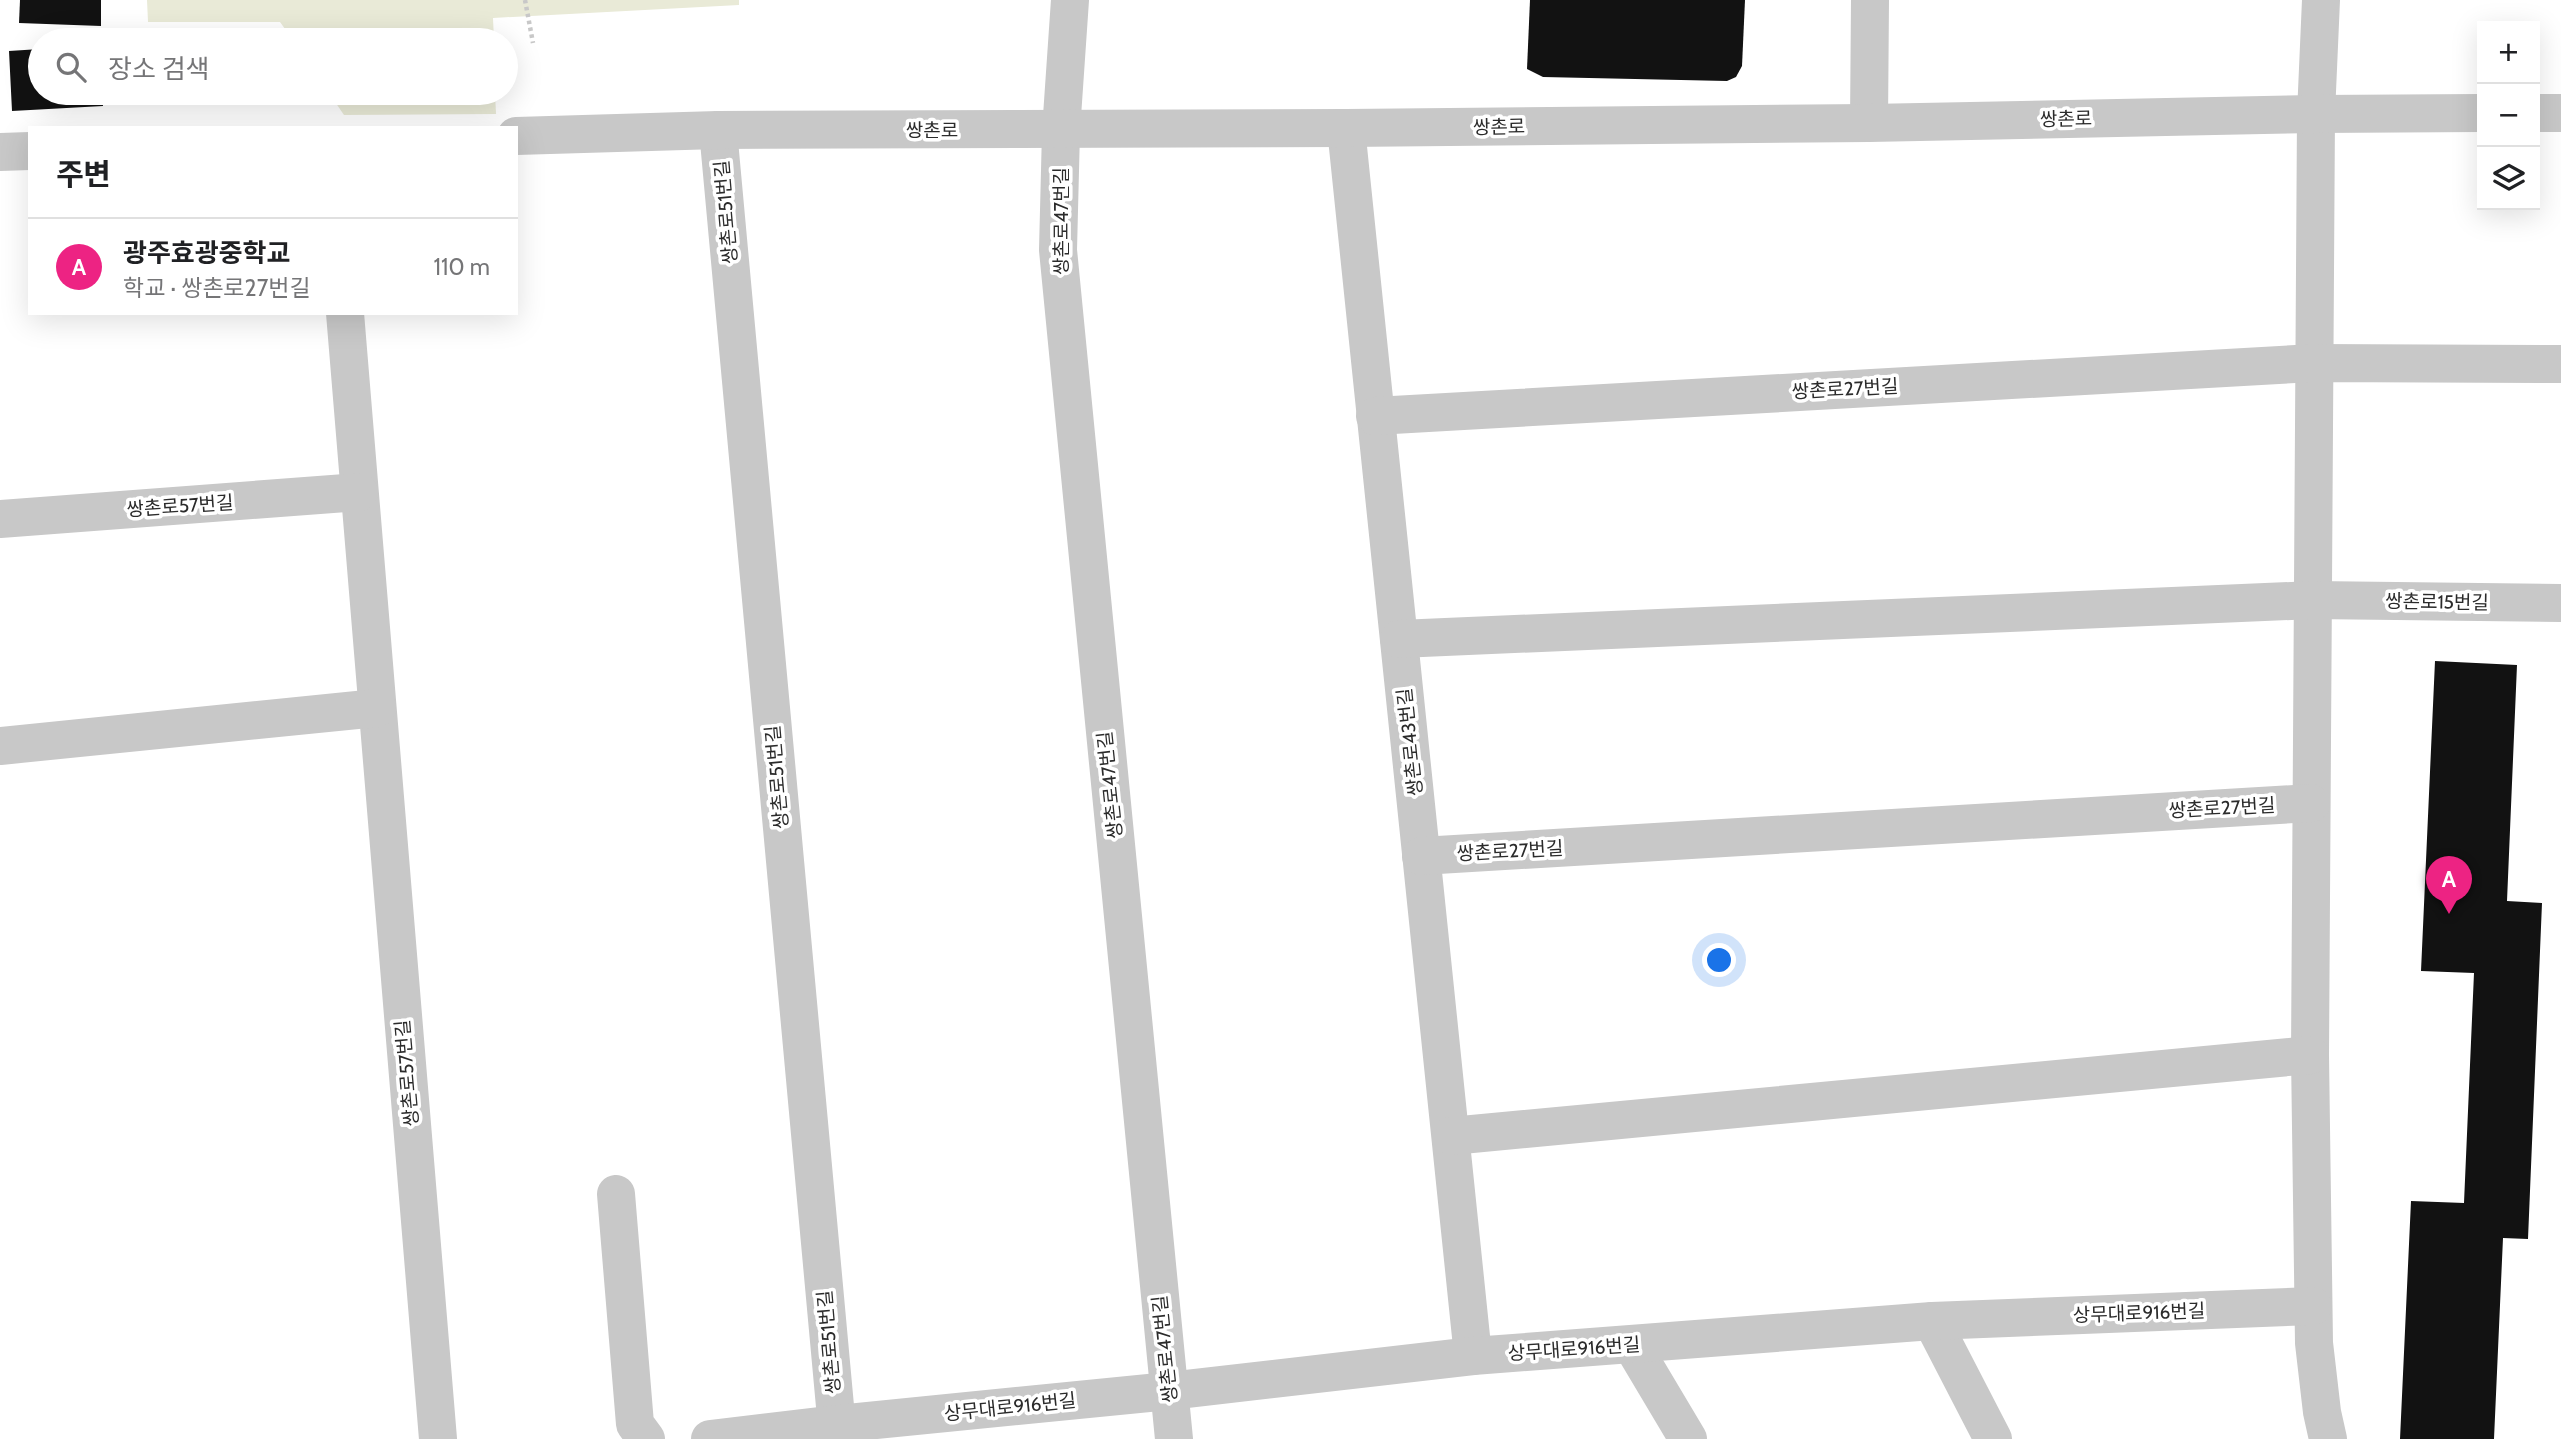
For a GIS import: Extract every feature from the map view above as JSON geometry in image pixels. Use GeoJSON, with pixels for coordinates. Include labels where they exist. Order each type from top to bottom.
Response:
{"type":"FeatureCollection","features":[{"type":"Feature","properties":{"kind":"street","name":"쌍촌로47번길"},"geometry":{"type":"LineString","coordinates":[[1069,0],[1061,131],[1058,250],[1174,1439]]}},
{"type":"Feature","properties":{"kind":"street"},"geometry":{"type":"LineString","coordinates":[[1869,122],[1870,0]]}},
{"type":"Feature","properties":{"kind":"street"},"geometry":{"type":"LineString","coordinates":[[2321,0],[2316,114],[2310,1055],[2313,1306],[2320,1398],[2328,1439]]}},
{"type":"Feature","properties":{"kind":"street","name":"쌍촌로"},"geometry":{"type":"LineString","coordinates":[[518,136],[718,130],[1061,131],[2477,113]]}},
{"type":"Feature","properties":{"kind":"street"},"geometry":{"type":"LineString","coordinates":[[2540,113],[2561,113]]}},
{"type":"Feature","properties":{"kind":"street","name":"쌍촌로43번길"},"geometry":{"type":"LineString","coordinates":[[1346,128],[1473,1356]]}},
{"type":"Feature","properties":{"kind":"street","name":"쌍촌로51번길"},"geometry":{"type":"LineString","coordinates":[[718,130],[837,1431]]}},
{"type":"Feature","properties":{"kind":"street"},"geometry":{"type":"LineString","coordinates":[[0,152],[28,151]]}},
{"type":"Feature","properties":{"kind":"street","name":"쌍촌로57번길"},"geometry":{"type":"LineString","coordinates":[[345,315],[438,1439]]}},
{"type":"Feature","properties":{"kind":"street","name":"쌍촌로27번길"},"geometry":{"type":"LineString","coordinates":[[1375,416],[2314,363],[2561,364]]}},
{"type":"Feature","properties":{"kind":"street","name":"쌍촌로57번길"},"geometry":{"type":"LineString","coordinates":[[0,519],[359,492]]}},
{"type":"Feature","properties":{"kind":"street"},"geometry":{"type":"LineString","coordinates":[[1399,639],[2313,600]]}},
{"type":"Feature","properties":{"kind":"street","name":"쌍촌로15번길"},"geometry":{"type":"LineString","coordinates":[[2313,600],[2561,603]]}},
{"type":"Feature","properties":{"kind":"street"},"geometry":{"type":"LineString","coordinates":[[0,746],[377,708]]}},
{"type":"Feature","properties":{"kind":"street","name":"쌍촌로27번길"},"geometry":{"type":"LineString","coordinates":[[1421,856],[2311,803]]}},
{"type":"Feature","properties":{"kind":"street"},"geometry":{"type":"LineString","coordinates":[[1451,1136],[2310,1055]]}},
{"type":"Feature","properties":{"kind":"street"},"geometry":{"type":"LineString","coordinates":[[616,1194],[635,1424],[646,1439]]}},
{"type":"Feature","properties":{"kind":"street","name":"상무대로916번길"},"geometry":{"type":"LineString","coordinates":[[710,1439],[837,1431],[1473,1356],[1932,1321],[2313,1306]]}},
{"type":"Feature","properties":{"kind":"street"},"geometry":{"type":"LineString","coordinates":[[1932,1321],[1993,1439]]}},
{"type":"Feature","properties":{"kind":"street"},"geometry":{"type":"LineString","coordinates":[[1632,1345],[1688,1439]]}},
{"type":"Feature","properties":{"kind":"path"},"geometry":{"type":"LineString","coordinates":[[525,0],[533,43]]}},
{"type":"Feature","properties":{"kind":"green space"},"geometry":{"type":"Polygon","coordinates":[[[147,0],[739,0],[739,5],[493,18],[493,28],[284,28],[280,22],[148,22],[147,0]]]}},
{"type":"Feature","properties":{"kind":"green space"},"geometry":{"type":"Polygon","coordinates":[[[337,105],[496,105],[496,114],[344,115],[337,105]]]}},
{"type":"Feature","properties":{"kind":"building"},"geometry":{"type":"Polygon","coordinates":[[[20,0],[101,0],[101,26],[19,23],[20,0]]]}},
{"type":"Feature","properties":{"kind":"building"},"geometry":{"type":"Polygon","coordinates":[[[1530,0],[1745,0],[1742,66],[1736,77],[1727,81],[1543,77],[1527,69],[1530,0]]]}},
{"type":"Feature","properties":{"kind":"building"},"geometry":{"type":"Polygon","coordinates":[[[28,50],[28,105],[103,106],[12,111],[9,51],[28,50]]]}},
{"type":"Feature","properties":{"kind":"building"},"geometry":{"type":"Polygon","coordinates":[[[2435,661],[2517,665],[2507,901],[2542,903],[2528,1239],[2503,1238],[2494,1439],[2400,1439],[2411,1201],[2464,1203],[2474,973],[2421,971],[2435,661]]]}},
{"type":"Feature","properties":{"kind":"place","name":"광주효광중학교"},"geometry":{"type":"Point","coordinates":[2449,914]}}]}
